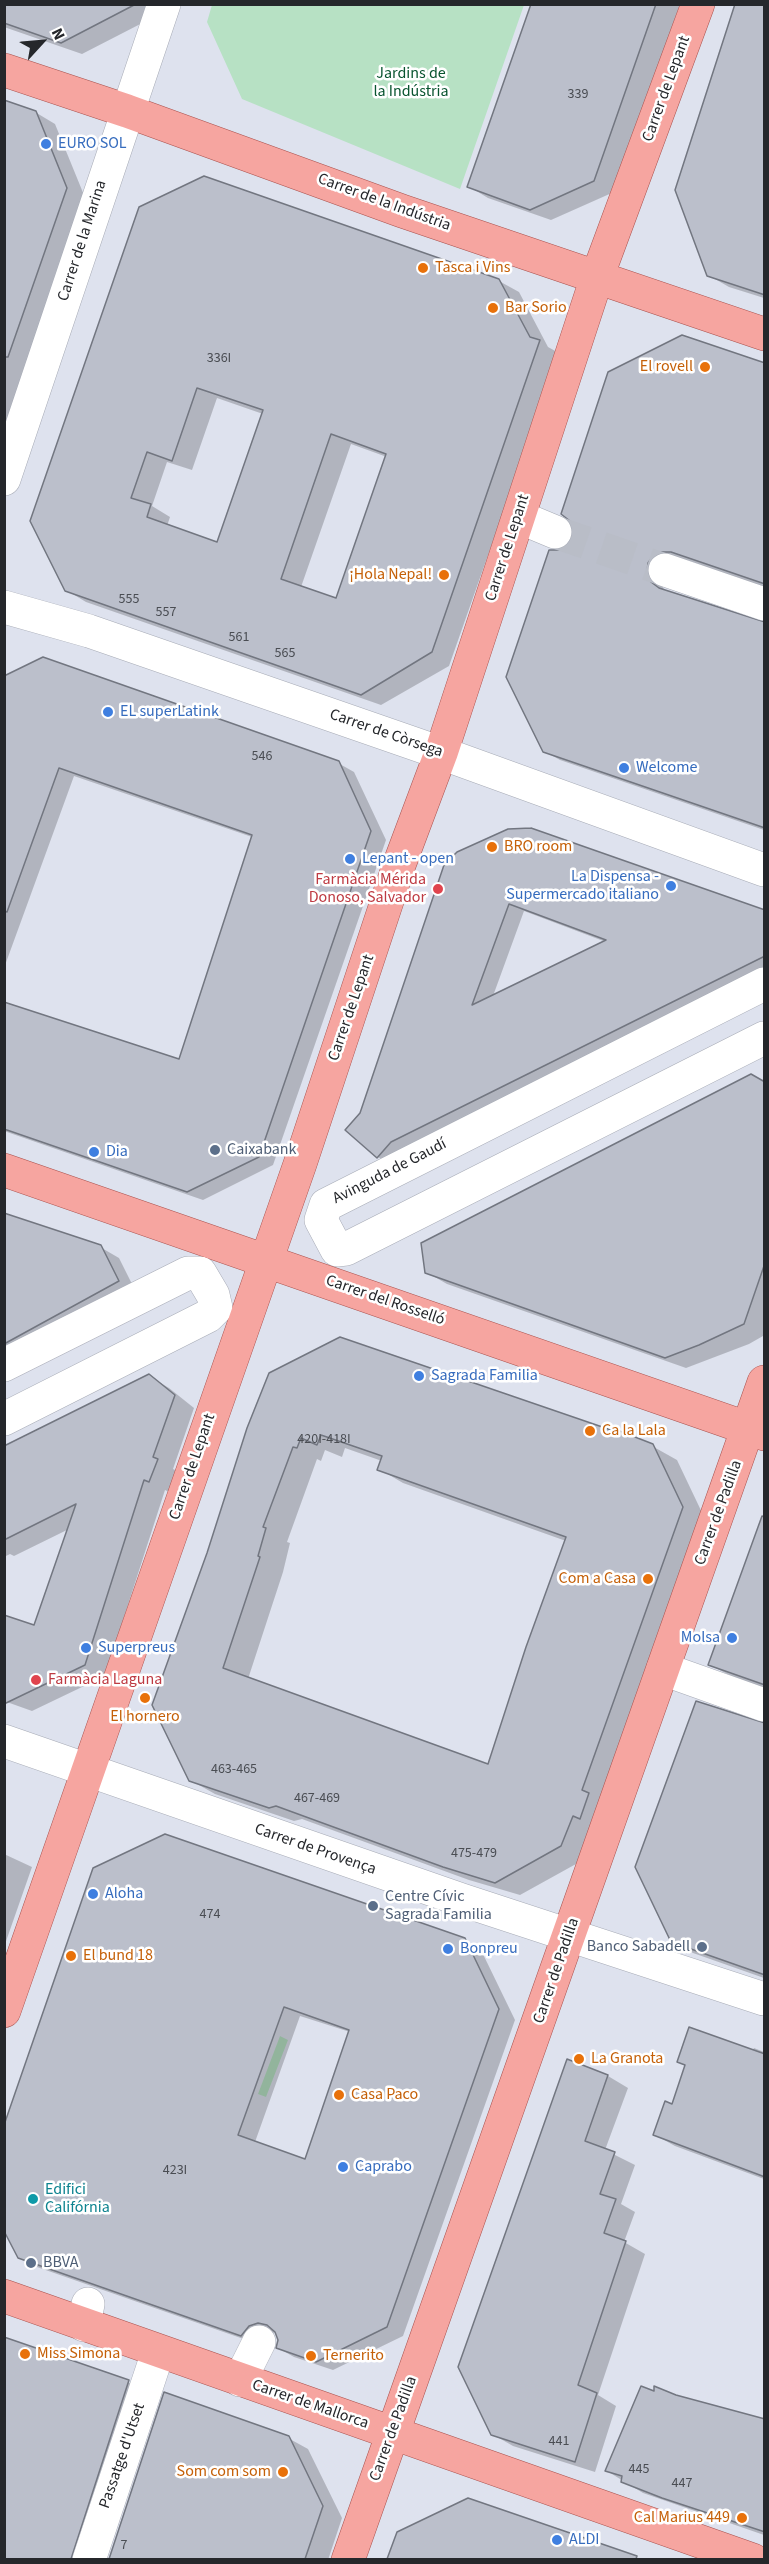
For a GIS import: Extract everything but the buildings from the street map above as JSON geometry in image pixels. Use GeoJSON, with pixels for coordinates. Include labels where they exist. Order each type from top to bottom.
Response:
{"type":"FeatureCollection","features":[{"type":"Feature","properties":{"kind":"main road","name":"Carrer de Lepant"},"geometry":{"type":"LineString","coordinates":[[4,2011],[300,1164],[399,866],[441,753],[597,277],[698,4]]}},
{"type":"Feature","properties":{"kind":"main road","name":"Carrer de la Indústria"},"geometry":{"type":"LineString","coordinates":[[4,70],[127,111],[402,211],[765,334]]}},
{"type":"Feature","properties":{"kind":"main road","name":"Carrer del Rosselló"},"geometry":{"type":"LineString","coordinates":[[4,1170],[757,1431]]}},
{"type":"Feature","properties":{"kind":"main road","name":"Carrer de Padilla"},"geometry":{"type":"LineString","coordinates":[[348,2559],[663,1670],[757,1431],[765,1382]]}},
{"type":"Feature","properties":{"kind":"main road","name":"Carrer de Mallorca"},"geometry":{"type":"LineString","coordinates":[[4,2296],[86,2314],[158,2352],[753,2559]]}},
{"type":"Feature","properties":{"kind":"street","name":"Carrer de la Marina"},"geometry":{"type":"LineString","coordinates":[[4,479],[164,4]]}},
{"type":"Feature","properties":{"kind":"street"},"geometry":{"type":"LineString","coordinates":[[519,517],[555,532]]}},
{"type":"Feature","properties":{"kind":"street"},"geometry":{"type":"LineString","coordinates":[[665,570],[765,604]]}},
{"type":"Feature","properties":{"kind":"street","name":"Carrer de Còrsega"},"geometry":{"type":"LineString","coordinates":[[4,608],[89,631],[441,753],[765,870]]}},
{"type":"Feature","properties":{"kind":"street","name":"Avinguda de Gaudí"},"geometry":{"type":"LineString","coordinates":[[765,984],[326,1205],[321,1220],[337,1250],[346,1249],[765,1038]]}},
{"type":"Feature","properties":{"kind":"street"},"geometry":{"type":"LineString","coordinates":[[4,1365],[188,1273],[200,1273],[213,1295],[216,1308],[208,1316],[4,1419]]}},
{"type":"Feature","properties":{"kind":"street"},"geometry":{"type":"LineString","coordinates":[[663,1670],[765,1705]]}},
{"type":"Feature","properties":{"kind":"street","name":"Carrer de Provença"},"geometry":{"type":"LineString","coordinates":[[4,1741],[450,1897],[765,1999]]}},
{"type":"Feature","properties":{"kind":"street"},"geometry":{"type":"LineString","coordinates":[[240,2380],[259,2342]]}},
{"type":"Feature","properties":{"kind":"street","name":"Passatge d'Utset"},"geometry":{"type":"LineString","coordinates":[[88,2559],[158,2352]]}},
{"type":"Feature","properties":{"kind":"green space","name":"Jardins de la Indústria"},"geometry":{"type":"Polygon","coordinates":[[[212,4],[524,5],[460,189],[242,99],[207,22],[212,4]]]}},
{"type":"Feature","properties":{"kind":"green space"},"geometry":{"type":"Polygon","coordinates":[[[280,2036],[288,2040],[266,2097],[258,2094],[280,2036]]]}},
{"type":"Feature","properties":{"kind":"tunnel"},"geometry":{"type":"LineString","coordinates":[[555,532],[665,570]]}},
{"type":"Feature","properties":{"kind":"place","name":"EURO SOL"},"geometry":{"type":"Point","coordinates":[46,144]}},
{"type":"Feature","properties":{"kind":"place","name":"Tasca i Vins"},"geometry":{"type":"Point","coordinates":[423,268]}},
{"type":"Feature","properties":{"kind":"place","name":"Bar Sorio"},"geometry":{"type":"Point","coordinates":[493,308]}},
{"type":"Feature","properties":{"kind":"place","name":"El rovell"},"geometry":{"type":"Point","coordinates":[705,367]}},
{"type":"Feature","properties":{"kind":"place","name":"¡Hola Nepal!"},"geometry":{"type":"Point","coordinates":[444,575]}},
{"type":"Feature","properties":{"kind":"place","name":"EL superLatink"},"geometry":{"type":"Point","coordinates":[108,712]}},
{"type":"Feature","properties":{"kind":"place","name":"Welcome"},"geometry":{"type":"Point","coordinates":[624,768]}},
{"type":"Feature","properties":{"kind":"place","name":"BRO room"},"geometry":{"type":"Point","coordinates":[492,847]}},
{"type":"Feature","properties":{"kind":"place","name":"Lepant - open"},"geometry":{"type":"Point","coordinates":[350,859]}},
{"type":"Feature","properties":{"kind":"place","name":"La Dispensa - Supermercado italiano"},"geometry":{"type":"Point","coordinates":[671,886]}},
{"type":"Feature","properties":{"kind":"place","name":"Farmàcia Mérida Donoso, Salvador"},"geometry":{"type":"Point","coordinates":[438,889]}},
{"type":"Feature","properties":{"kind":"place","name":"Caixabank"},"geometry":{"type":"Point","coordinates":[215,1150]}},
{"type":"Feature","properties":{"kind":"place","name":"Dia"},"geometry":{"type":"Point","coordinates":[94,1152]}},
{"type":"Feature","properties":{"kind":"place","name":"Sagrada Familia"},"geometry":{"type":"Point","coordinates":[419,1376]}},
{"type":"Feature","properties":{"kind":"place","name":"Ca la Lala"},"geometry":{"type":"Point","coordinates":[590,1431]}},
{"type":"Feature","properties":{"kind":"place","name":"Com a Casa"},"geometry":{"type":"Point","coordinates":[648,1579]}},
{"type":"Feature","properties":{"kind":"place","name":"Molsa"},"geometry":{"type":"Point","coordinates":[732,1638]}},
{"type":"Feature","properties":{"kind":"place","name":"Superpreus"},"geometry":{"type":"Point","coordinates":[86,1648]}},
{"type":"Feature","properties":{"kind":"place","name":"Farmàcia Laguna"},"geometry":{"type":"Point","coordinates":[36,1680]}},
{"type":"Feature","properties":{"kind":"place","name":"El hornero"},"geometry":{"type":"Point","coordinates":[145,1698]}},
{"type":"Feature","properties":{"kind":"place","name":"Aloha"},"geometry":{"type":"Point","coordinates":[93,1894]}},
{"type":"Feature","properties":{"kind":"place","name":"Centre Cívic Sagrada Familia"},"geometry":{"type":"Point","coordinates":[373,1906]}},
{"type":"Feature","properties":{"kind":"place","name":"Banco Sabadell"},"geometry":{"type":"Point","coordinates":[702,1947]}},
{"type":"Feature","properties":{"kind":"place","name":"Bonpreu"},"geometry":{"type":"Point","coordinates":[448,1949]}},
{"type":"Feature","properties":{"kind":"place","name":"El bund 18"},"geometry":{"type":"Point","coordinates":[71,1956]}},
{"type":"Feature","properties":{"kind":"place","name":"La Granota"},"geometry":{"type":"Point","coordinates":[579,2059]}},
{"type":"Feature","properties":{"kind":"place","name":"Casa Paco"},"geometry":{"type":"Point","coordinates":[339,2095]}},
{"type":"Feature","properties":{"kind":"place","name":"Caprabo"},"geometry":{"type":"Point","coordinates":[343,2167]}},
{"type":"Feature","properties":{"kind":"place","name":"Edifici Califórnia"},"geometry":{"type":"Point","coordinates":[33,2199]}},
{"type":"Feature","properties":{"kind":"place","name":"BBVA"},"geometry":{"type":"Point","coordinates":[31,2263]}},
{"type":"Feature","properties":{"kind":"place","name":"Miss Simona"},"geometry":{"type":"Point","coordinates":[25,2354]}},
{"type":"Feature","properties":{"kind":"place","name":"Ternerito"},"geometry":{"type":"Point","coordinates":[311,2356]}},
{"type":"Feature","properties":{"kind":"place","name":"Som com som"},"geometry":{"type":"Point","coordinates":[283,2472]}},
{"type":"Feature","properties":{"kind":"place","name":"Cal Marius 449"},"geometry":{"type":"Point","coordinates":[742,2518]}},
{"type":"Feature","properties":{"kind":"place","name":"ALDI"},"geometry":{"type":"Point","coordinates":[557,2540]}}]}
